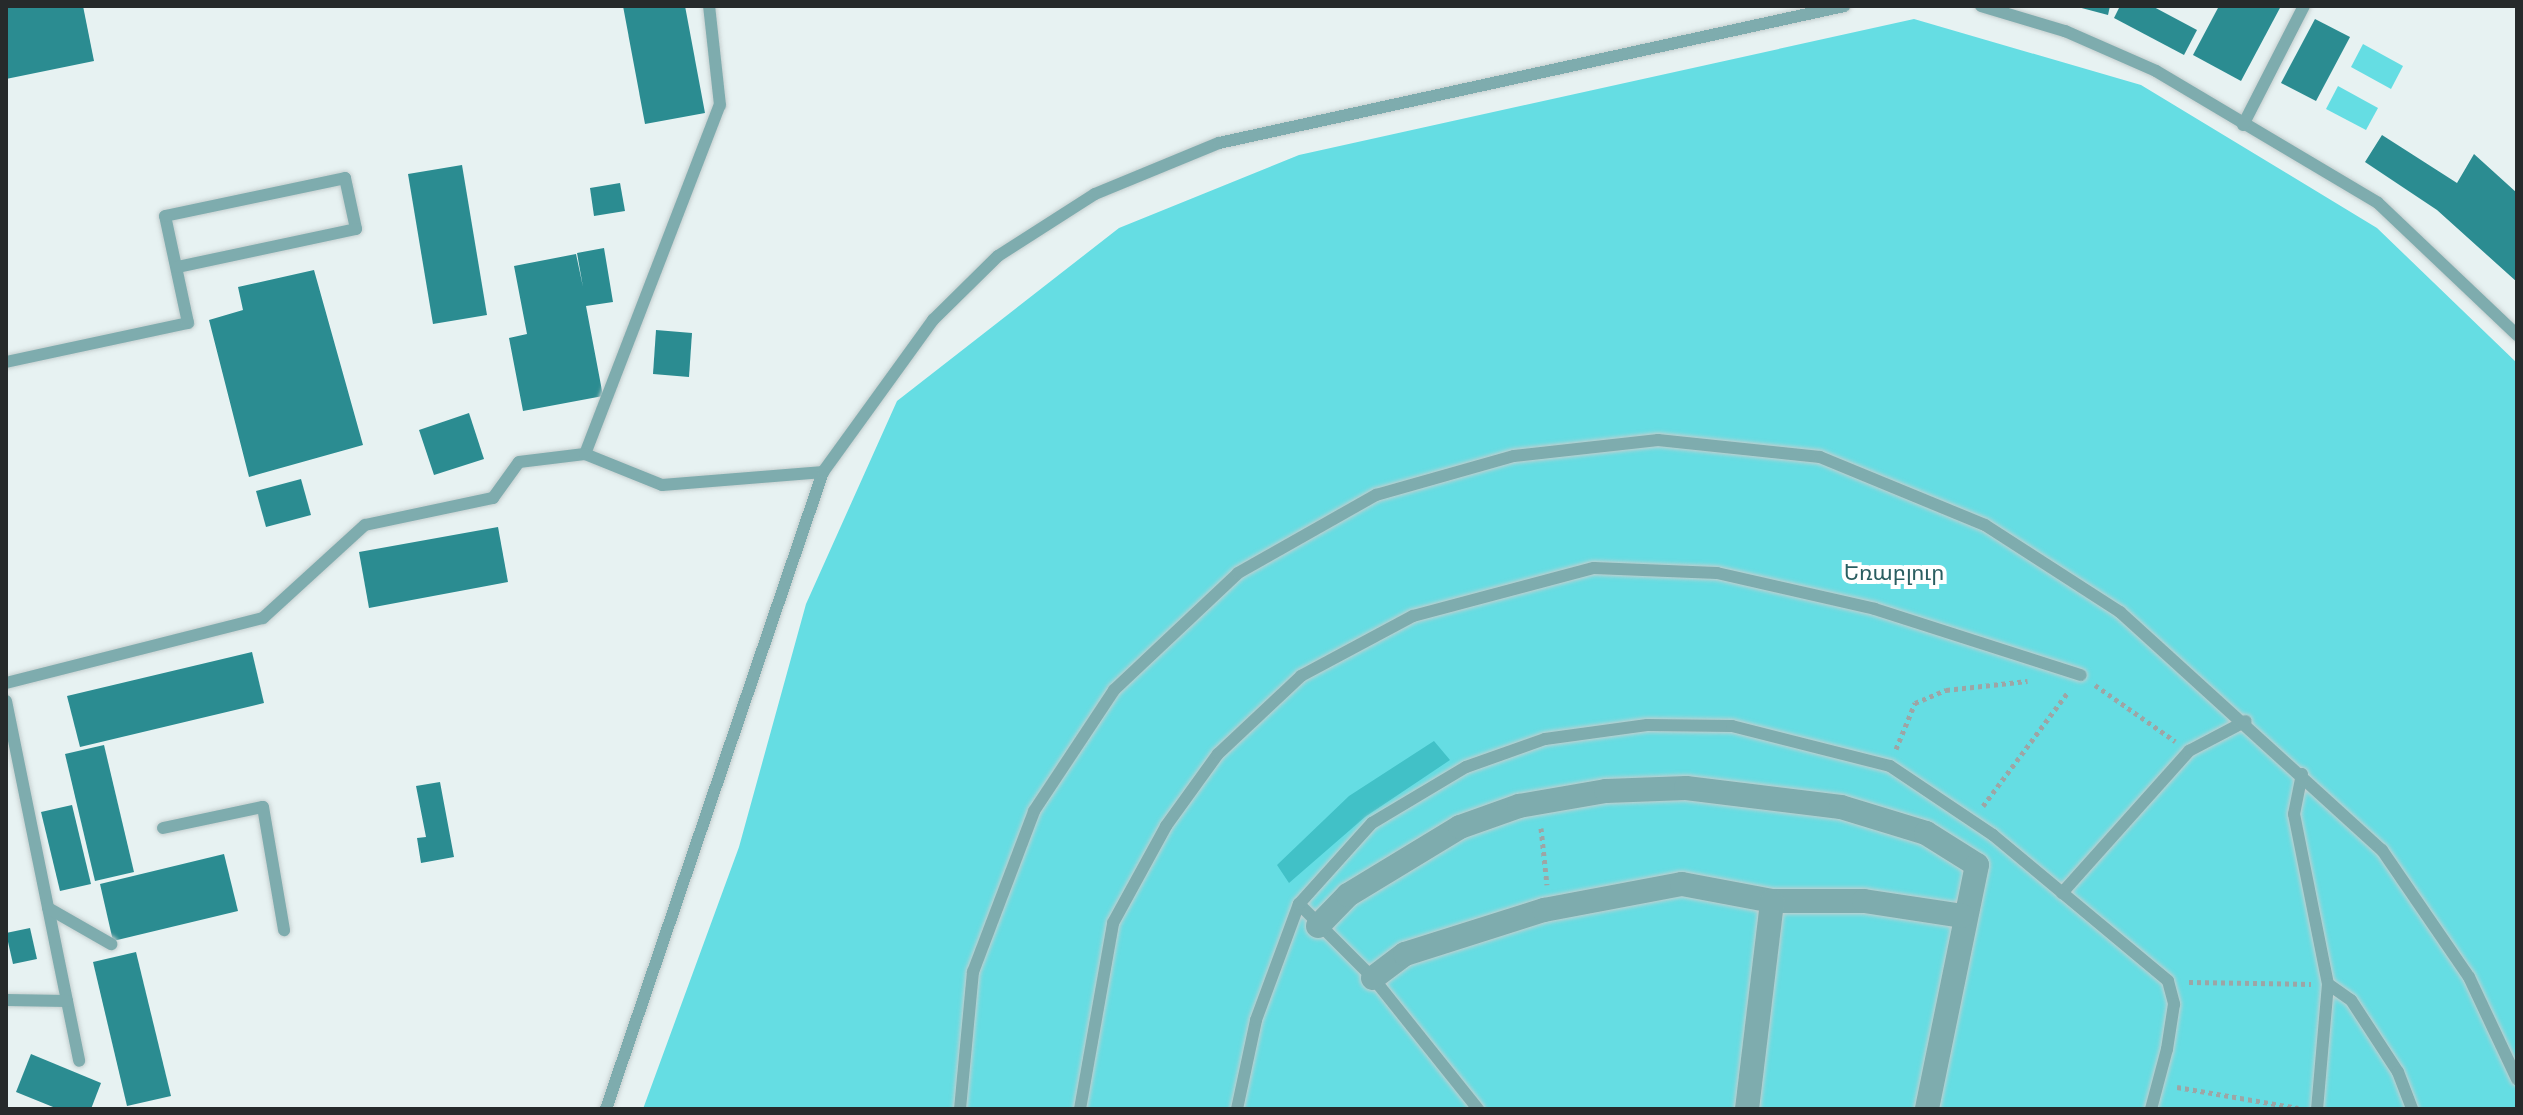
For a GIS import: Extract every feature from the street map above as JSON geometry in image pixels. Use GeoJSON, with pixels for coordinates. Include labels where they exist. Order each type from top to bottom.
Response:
{"type":"FeatureCollection","features":[{"type":"Feature","properties":{"kind":"street"},"geometry":{"type":"LineString","coordinates":[[1318,926],[1348,895],[1460,827],[1538,803],[1686,788],[1841,807],[1926,833],[1977,865],[1962,916],[1927,1109]]}},
{"type":"Feature","properties":{"kind":"street"},"geometry":{"type":"LineString","coordinates":[[1373,978],[1405,954],[1550,910],[1682,884],[1772,901],[1864,901],[1962,916]]}},
{"type":"Feature","properties":{"kind":"street"},"geometry":{"type":"LineString","coordinates":[[1747,1109],[1772,901]]}},
{"type":"Feature","properties":{"kind":"lane"},"geometry":{"type":"LineString","coordinates":[[585,454],[720,105],[709,6]]}},
{"type":"Feature","properties":{"kind":"lane"},"geometry":{"type":"LineString","coordinates":[[606,1109],[823,472],[933,320],[998,256],[1095,194],[1219,143],[1844,6]]}},
{"type":"Feature","properties":{"kind":"lane"},"geometry":{"type":"LineString","coordinates":[[1981,6],[2065,31],[2156,71],[2378,203],[2517,335]]}},
{"type":"Feature","properties":{"kind":"lane"},"geometry":{"type":"LineString","coordinates":[[2243,125],[2304,6]]}},
{"type":"Feature","properties":{"kind":"lane"},"geometry":{"type":"LineString","coordinates":[[6,362],[188,323],[165,216],[345,178],[356,229],[177,267]]}},
{"type":"Feature","properties":{"kind":"lane"},"geometry":{"type":"LineString","coordinates":[[960,1109],[973,972],[1034,811],[1114,690],[1238,573],[1376,495],[1514,456],[1658,440],[1820,457],[1985,525],[2120,612],[2246,721],[2382,850],[2469,977],[2517,1079]]}},
{"type":"Feature","properties":{"kind":"lane"},"geometry":{"type":"LineString","coordinates":[[6,683],[263,618],[365,525],[493,498],[519,462],[585,454],[662,485],[823,472]]}},
{"type":"Feature","properties":{"kind":"lane"},"geometry":{"type":"LineString","coordinates":[[1080,1109],[1113,923],[1166,826],[1218,754],[1301,676],[1413,616],[1594,568],[1717,573],[1875,609],[2081,675]]}},
{"type":"Feature","properties":{"kind":"lane"},"geometry":{"type":"LineString","coordinates":[[6,701],[9,738],[79,1061]]}},
{"type":"Feature","properties":{"kind":"lane"},"geometry":{"type":"LineString","coordinates":[[2062,893],[2189,751],[2246,721]]}},
{"type":"Feature","properties":{"kind":"lane"},"geometry":{"type":"LineString","coordinates":[[1237,1109],[1256,1020],[1299,904],[1372,823],[1466,767],[1545,739],[1647,725],[1732,726],[1890,766],[1972,820],[2168,981],[2174,1004],[2160,1084],[2151,1109]]}},
{"type":"Feature","properties":{"kind":"lane"},"geometry":{"type":"LineString","coordinates":[[2302,774],[2294,814],[2328,984],[2317,1109]]}},
{"type":"Feature","properties":{"kind":"lane"},"geometry":{"type":"LineString","coordinates":[[163,828],[263,807],[284,930]]}},
{"type":"Feature","properties":{"kind":"lane"},"geometry":{"type":"LineString","coordinates":[[1299,904],[1373,978],[1478,1109]]}},
{"type":"Feature","properties":{"kind":"lane"},"geometry":{"type":"LineString","coordinates":[[48,908],[111,944]]}},
{"type":"Feature","properties":{"kind":"lane"},"geometry":{"type":"LineString","coordinates":[[2328,984],[2351,1000],[2398,1072],[2412,1109]]}},
{"type":"Feature","properties":{"kind":"lane"},"geometry":{"type":"LineString","coordinates":[[6,1000],[67,1001]]}},
{"type":"Feature","properties":{"kind":"path"},"geometry":{"type":"LineString","coordinates":[[1972,820],[2081,675],[2189,751]]}},
{"type":"Feature","properties":{"kind":"path"},"geometry":{"type":"LineString","coordinates":[[1890,766],[1915,703],[1946,690],[2036,680]]}},
{"type":"Feature","properties":{"kind":"path"},"geometry":{"type":"LineString","coordinates":[[1538,803],[1550,910]]}},
{"type":"Feature","properties":{"kind":"path"},"geometry":{"type":"LineString","coordinates":[[2168,981],[2328,984]]}},
{"type":"Feature","properties":{"kind":"path"},"geometry":{"type":"LineString","coordinates":[[2160,1084],[2303,1109]]}},
{"type":"Feature","properties":{"kind":"green space","name":"Եռաբլուր"},"geometry":{"type":"Polygon","coordinates":[[[1914,19],[2141,85],[2377,228],[2517,363],[2517,1109],[643,1109],[739,847],[806,604],[897,401],[1119,228],[1299,155],[1914,19]]]}},
{"type":"Feature","properties":{"kind":"green space"},"geometry":{"type":"Polygon","coordinates":[[[2363,44],[2403,66],[2391,89],[2351,67],[2363,44]]]}},
{"type":"Feature","properties":{"kind":"green space"},"geometry":{"type":"Polygon","coordinates":[[[2338,86],[2378,108],[2366,130],[2326,109],[2338,86]]]}},
{"type":"Feature","properties":{"kind":"shaded area"},"geometry":{"type":"Polygon","coordinates":[[[1434,741],[1450,760],[1365,817],[1289,883],[1277,865],[1349,796],[1434,741]]]}},
{"type":"Feature","properties":{"kind":"building"},"geometry":{"type":"Polygon","coordinates":[[[6,6],[83,6],[94,61],[6,79],[6,6]]]}},
{"type":"Feature","properties":{"kind":"building"},"geometry":{"type":"Polygon","coordinates":[[[623,6],[685,6],[705,113],[645,124],[623,6]]]}},
{"type":"Feature","properties":{"kind":"building"},"geometry":{"type":"Polygon","coordinates":[[[2074,6],[2110,6],[2108,15],[2074,6]]]}},
{"type":"Feature","properties":{"kind":"building"},"geometry":{"type":"Polygon","coordinates":[[[2120,6],[2152,6],[2197,30],[2184,55],[2114,18],[2120,6]]]}},
{"type":"Feature","properties":{"kind":"building"},"geometry":{"type":"Polygon","coordinates":[[[2219,6],[2281,6],[2241,81],[2193,55],[2219,6]]]}},
{"type":"Feature","properties":{"kind":"building"},"geometry":{"type":"Polygon","coordinates":[[[2315,19],[2350,37],[2316,101],[2281,83],[2315,19]]]}},
{"type":"Feature","properties":{"kind":"building"},"geometry":{"type":"Polygon","coordinates":[[[2382,135],[2457,183],[2474,154],[2517,193],[2517,282],[2437,210],[2365,162],[2382,135]]]}},
{"type":"Feature","properties":{"kind":"building"},"geometry":{"type":"Polygon","coordinates":[[[462,165],[487,315],[433,324],[408,174],[462,165]]]}},
{"type":"Feature","properties":{"kind":"building"},"geometry":{"type":"Polygon","coordinates":[[[620,183],[625,211],[594,216],[590,188],[620,183]]]}},
{"type":"Feature","properties":{"kind":"building"},"geometry":{"type":"Polygon","coordinates":[[[604,248],[613,302],[586,306],[603,396],[523,411],[509,338],[527,334],[514,266],[576,254],[583,287],[577,253],[604,248]]]}},
{"type":"Feature","properties":{"kind":"building"},"geometry":{"type":"Polygon","coordinates":[[[314,270],[363,445],[249,477],[209,320],[243,310],[238,287],[314,270]]]}},
{"type":"Feature","properties":{"kind":"building"},"geometry":{"type":"Polygon","coordinates":[[[656,330],[692,333],[689,377],[653,374],[656,330]]]}},
{"type":"Feature","properties":{"kind":"building"},"geometry":{"type":"Polygon","coordinates":[[[469,413],[484,459],[434,475],[419,430],[469,413]]]}},
{"type":"Feature","properties":{"kind":"building"},"geometry":{"type":"Polygon","coordinates":[[[301,479],[311,515],[266,527],[256,491],[301,479]]]}},
{"type":"Feature","properties":{"kind":"building"},"geometry":{"type":"Polygon","coordinates":[[[498,527],[508,582],[369,608],[359,552],[498,527]]]}},
{"type":"Feature","properties":{"kind":"building"},"geometry":{"type":"Polygon","coordinates":[[[252,652],[264,703],[80,747],[67,696],[252,652]]]}},
{"type":"Feature","properties":{"kind":"building"},"geometry":{"type":"Polygon","coordinates":[[[104,745],[134,872],[95,881],[65,754],[104,745]]]}},
{"type":"Feature","properties":{"kind":"building"},"geometry":{"type":"Polygon","coordinates":[[[440,782],[454,857],[421,863],[417,838],[426,837],[416,786],[440,782]]]}},
{"type":"Feature","properties":{"kind":"building"},"geometry":{"type":"Polygon","coordinates":[[[72,805],[91,884],[60,891],[41,812],[72,805]]]}},
{"type":"Feature","properties":{"kind":"building"},"geometry":{"type":"Polygon","coordinates":[[[224,854],[238,911],[113,941],[100,884],[224,854]]]}},
{"type":"Feature","properties":{"kind":"building"},"geometry":{"type":"Polygon","coordinates":[[[30,928],[37,959],[13,964],[6,933],[30,928]]]}},
{"type":"Feature","properties":{"kind":"building"},"geometry":{"type":"Polygon","coordinates":[[[136,952],[171,1096],[127,1106],[93,962],[136,952]]]}},
{"type":"Feature","properties":{"kind":"building"},"geometry":{"type":"Polygon","coordinates":[[[31,1054],[101,1083],[91,1109],[58,1109],[16,1092],[31,1054]]]}}]}
